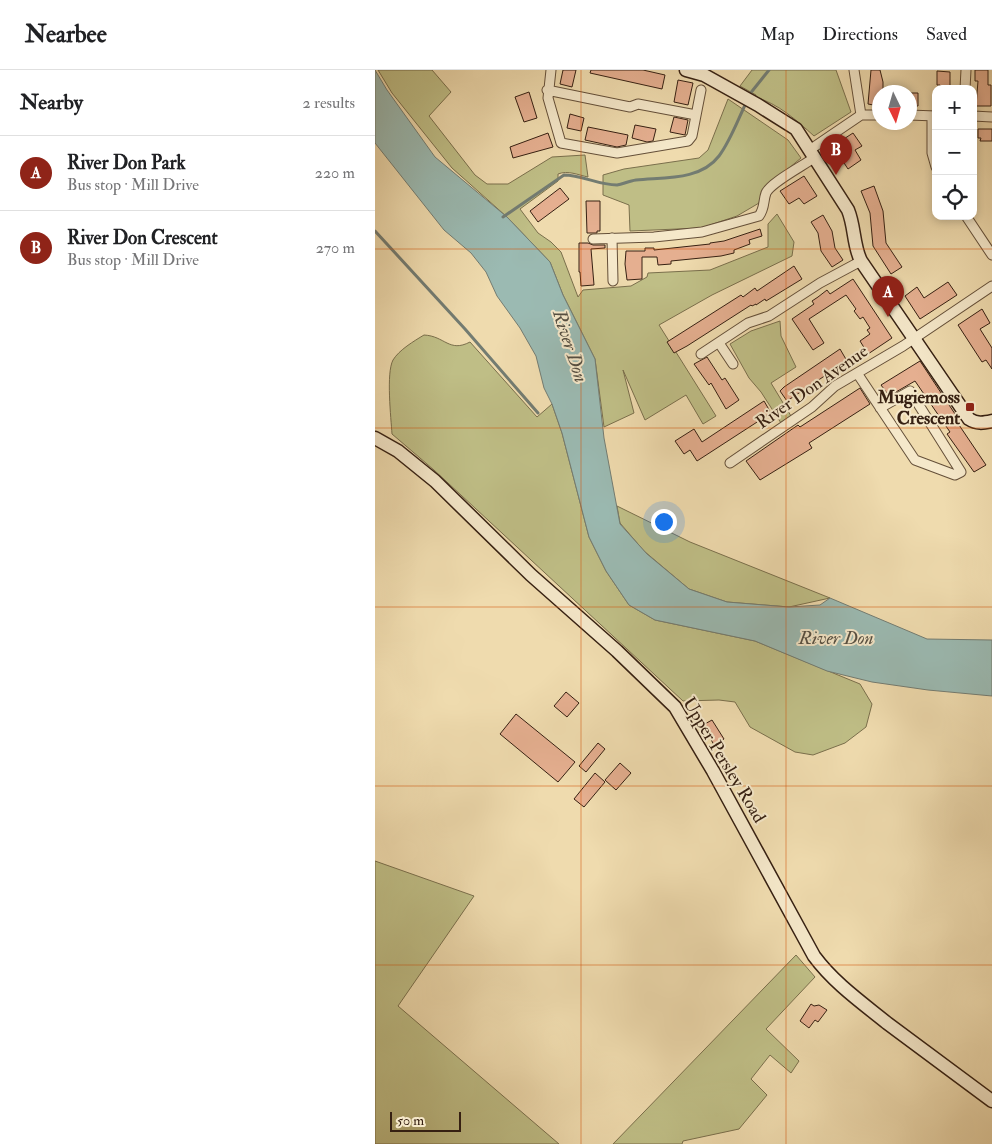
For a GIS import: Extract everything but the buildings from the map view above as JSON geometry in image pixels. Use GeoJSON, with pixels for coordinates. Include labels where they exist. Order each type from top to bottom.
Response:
{"type":"FeatureCollection","features":[{"type":"Feature","properties":{"kind":"street"},"geometry":{"type":"LineString","coordinates":[[551,70],[547,98],[561,143],[617,153],[688,141],[692,136],[701,90]]}},
{"type":"Feature","properties":{"kind":"street"},"geometry":{"type":"LineString","coordinates":[[686,70],[704,75],[796,129],[849,210],[856,251],[912,339],[969,420],[974,423],[992,421]]}},
{"type":"Feature","properties":{"kind":"street"},"geometry":{"type":"LineString","coordinates":[[854,70],[861,115]]}},
{"type":"Feature","properties":{"kind":"street"},"geometry":{"type":"LineString","coordinates":[[965,85],[966,70]]}},
{"type":"Feature","properties":{"kind":"street"},"geometry":{"type":"LineString","coordinates":[[547,90],[631,107],[638,104],[696,115]]}},
{"type":"Feature","properties":{"kind":"street"},"geometry":{"type":"LineString","coordinates":[[593,239],[654,238],[702,232],[759,216],[763,211],[766,193],[772,186],[861,115],[872,115]]}},
{"type":"Feature","properties":{"kind":"street"},"geometry":{"type":"LineString","coordinates":[[917,115],[932,116]]}},
{"type":"Feature","properties":{"kind":"street"},"geometry":{"type":"LineString","coordinates":[[977,116],[992,117]]}},
{"type":"Feature","properties":{"kind":"street"},"geometry":{"type":"LineString","coordinates":[[969,220],[992,255]]}},
{"type":"Feature","properties":{"kind":"street"},"geometry":{"type":"LineString","coordinates":[[612,238],[613,281]]}},
{"type":"Feature","properties":{"kind":"street"},"geometry":{"type":"LineString","coordinates":[[701,354],[749,323],[769,316],[861,261]]}},
{"type":"Feature","properties":{"kind":"street"},"geometry":{"type":"LineString","coordinates":[[912,339],[992,286]]}},
{"type":"Feature","properties":{"kind":"street","name":"River Don Avenue"},"geometry":{"type":"LineString","coordinates":[[730,463],[812,407],[835,386],[912,339]]}},
{"type":"Feature","properties":{"kind":"street"},"geometry":{"type":"LineString","coordinates":[[719,343],[733,364]]}},
{"type":"Feature","properties":{"kind":"street"},"geometry":{"type":"LineString","coordinates":[[857,373],[880,408],[915,460],[955,475],[961,472],[910,391],[880,408]]}},
{"type":"Feature","properties":{"kind":"street","name":"Upper Persley Road"},"geometry":{"type":"LineString","coordinates":[[375,438],[398,451],[435,481],[531,576],[675,706],[713,771],[814,956],[824,970],[844,989],[935,1060],[992,1101]]}},
{"type":"Feature","properties":{"kind":"shaded area"},"geometry":{"type":"Polygon","coordinates":[[[378,70],[432,70],[451,92],[429,116],[475,175],[487,184],[508,184],[552,157],[585,155],[588,177],[569,173],[558,174],[558,181],[520,209],[538,233],[561,252],[578,297],[583,290],[631,286],[647,277],[648,273],[710,270],[768,247],[768,224],[777,214],[794,242],[792,256],[712,295],[659,325],[716,416],[703,424],[686,395],[645,420],[623,370],[634,413],[604,427],[595,359],[563,295],[550,262],[507,217],[452,168],[392,93],[378,70]]]}},
{"type":"Feature","properties":{"kind":"shaded area"},"geometry":{"type":"Polygon","coordinates":[[[752,70],[836,70],[851,112],[814,136],[794,118],[772,104],[755,97],[756,95],[740,86],[752,70]]]}},
{"type":"Feature","properties":{"kind":"shaded area"},"geometry":{"type":"Polygon","coordinates":[[[728,99],[788,140],[801,158],[765,188],[759,203],[737,216],[701,228],[630,231],[629,205],[603,195],[603,175],[624,169],[699,158],[708,150],[728,99]]]}},
{"type":"Feature","properties":{"kind":"shaded area"},"geometry":{"type":"Polygon","coordinates":[[[780,321],[781,336],[796,367],[771,383],[791,416],[781,423],[761,392],[749,378],[730,344],[751,331],[780,321]]]}},
{"type":"Feature","properties":{"kind":"shaded area"},"geometry":{"type":"Polygon","coordinates":[[[424,335],[457,346],[470,342],[537,417],[552,404],[562,433],[589,537],[606,571],[629,605],[655,620],[755,641],[860,684],[872,704],[866,727],[845,743],[813,755],[795,752],[750,727],[735,702],[719,700],[683,701],[434,470],[392,434],[391,366],[399,353],[424,335]]]}},
{"type":"Feature","properties":{"kind":"shaded area"},"geometry":{"type":"Polygon","coordinates":[[[617,506],[690,542],[830,598],[789,607],[727,602],[689,589],[644,551],[620,523],[617,506]]]}},
{"type":"Feature","properties":{"kind":"shaded area"},"geometry":{"type":"Polygon","coordinates":[[[375,861],[474,896],[398,1006],[559,1144],[375,1144],[375,861]]]}},
{"type":"Feature","properties":{"kind":"shaded area"},"geometry":{"type":"Polygon","coordinates":[[[796,955],[815,977],[766,1029],[799,1061],[791,1073],[770,1055],[751,1079],[767,1095],[739,1129],[683,1141],[682,1144],[613,1144],[796,955]]]}},
{"type":"Feature","properties":{"kind":"water","name":"River Don"},"geometry":{"type":"Polygon","coordinates":[[[375,70],[435,157],[507,217],[550,262],[563,295],[595,359],[604,438],[620,524],[647,554],[689,589],[727,602],[789,607],[820,605],[830,598],[927,639],[992,640],[992,696],[872,682],[827,671],[755,641],[655,620],[629,605],[606,571],[589,537],[562,433],[544,388],[536,356],[520,328],[497,296],[486,272],[471,253],[444,230],[375,143],[375,70]]]}},
{"type":"Feature","properties":{"kind":"waterway"},"geometry":{"type":"LineString","coordinates":[[749,95],[769,70]]}},
{"type":"Feature","properties":{"kind":"waterway"},"geometry":{"type":"LineString","coordinates":[[503,217],[564,175],[617,185],[636,180],[681,176],[702,170],[711,164],[723,150],[747,101]]}},
{"type":"Feature","properties":{"kind":"waterway"},"geometry":{"type":"LineString","coordinates":[[375,231],[465,329],[538,413]]}},
{"type":"Feature","properties":{"kind":"place","name":"River Don Crescent"},"geometry":{"type":"Point","coordinates":[836,175]}},
{"type":"Feature","properties":{"kind":"place","name":"River Don Park"},"geometry":{"type":"Point","coordinates":[888,317]}},
{"type":"Feature","properties":{"kind":"place","name":"Mugiemoss Crescent"},"geometry":{"type":"Point","coordinates":[970,407]}}]}
